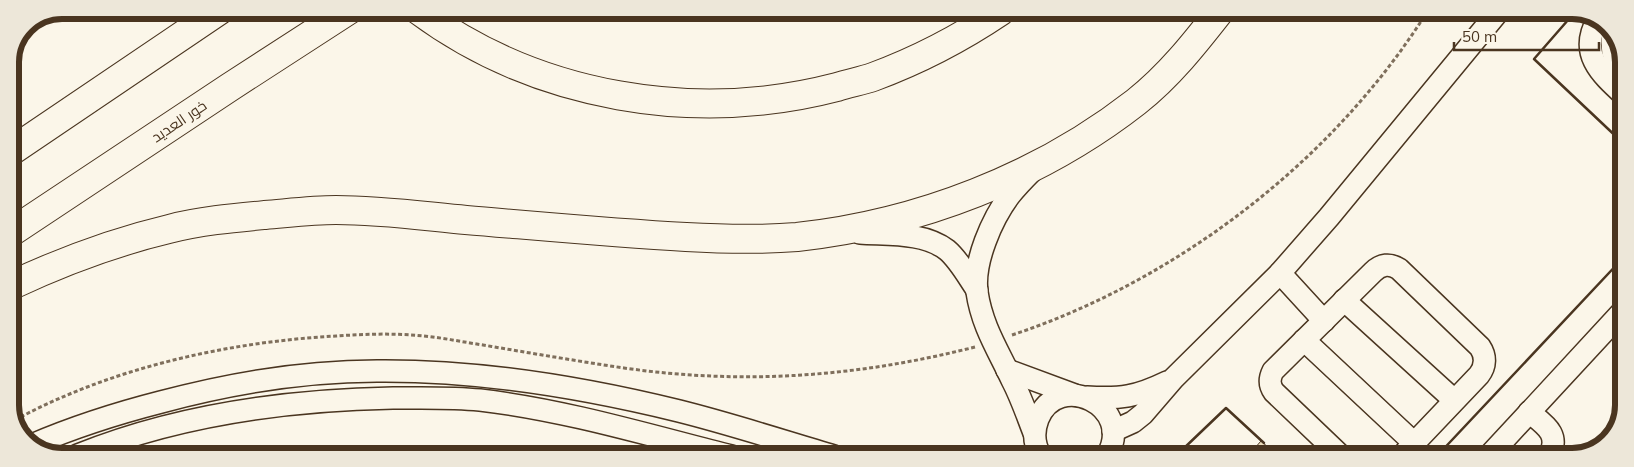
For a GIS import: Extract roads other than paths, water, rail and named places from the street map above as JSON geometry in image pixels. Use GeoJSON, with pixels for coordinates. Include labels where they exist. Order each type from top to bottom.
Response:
{"type":"FeatureCollection","features":[{"type":"Feature","properties":{"kind":"highway"},"geometry":{"type":"LineString","coordinates":[[19,146],[207,19]]}},
{"type":"Feature","properties":{"kind":"highway","name":"خور العديد"},"geometry":{"type":"LineString","coordinates":[[19,228],[335,19]]}},
{"type":"Feature","properties":{"kind":"highway"},"geometry":{"type":"LineString","coordinates":[[430,19],[470,44],[508,63],[557,81],[609,94],[657,101],[707,104],[762,101],[816,92],[872,77],[917,60],[970,32],[989,19]]}},
{"type":"Feature","properties":{"kind":"highway"},"geometry":{"type":"LineString","coordinates":[[19,282],[95,250],[170,229],[228,218],[291,212],[336,210],[387,213],[687,238],[743,239],[794,237],[838,231],[930,210],[979,192],[1038,164],[1086,136],[1138,101],[1185,56],[1214,19]]}},
{"type":"Feature","properties":{"kind":"street"},"geometry":{"type":"LineString","coordinates":[[1113,434],[1143,414],[1174,378],[1280,273],[1342,202],[1492,19]]}},
{"type":"Feature","properties":{"kind":"street"},"geometry":{"type":"LineString","coordinates":[[1595,26],[1590,40],[1593,60],[1598,70],[1615,86]]}},
{"type":"Feature","properties":{"kind":"street"},"geometry":{"type":"LineString","coordinates":[[1612,45],[1615,62]]}},
{"type":"Feature","properties":{"kind":"street"},"geometry":{"type":"LineString","coordinates":[[1034,448],[1007,370],[992,342],[982,314],[977,290],[979,264],[985,240],[1009,197],[1038,164]]}},
{"type":"Feature","properties":{"kind":"street"},"geometry":{"type":"LineString","coordinates":[[838,231],[916,237],[934,243],[948,250],[977,290]]}},
{"type":"Feature","properties":{"kind":"street"},"geometry":{"type":"LineString","coordinates":[[1333,448],[1274,392],[1269,382],[1273,371],[1376,268],[1390,265],[1399,270],[1483,351],[1485,361],[1482,371],[1409,448]]}},
{"type":"Feature","properties":{"kind":"street"},"geometry":{"type":"LineString","coordinates":[[1280,273],[1324,321]]}},
{"type":"Feature","properties":{"kind":"street"},"geometry":{"type":"LineString","coordinates":[[1344,300],[1454,400]]}},
{"type":"Feature","properties":{"kind":"street"},"geometry":{"type":"LineString","coordinates":[[1496,448],[1615,319]]}},
{"type":"Feature","properties":{"kind":"street"},"geometry":{"type":"LineString","coordinates":[[1304,340],[1405,448]]}},
{"type":"Feature","properties":{"kind":"street"},"geometry":{"type":"LineString","coordinates":[[1007,370],[1097,402],[1111,420],[1113,434],[1111,448]]}},
{"type":"Feature","properties":{"kind":"street"},"geometry":{"type":"LineString","coordinates":[[40,442],[121,413],[210,390],[281,378],[377,371],[475,376],[610,396],[680,412],[806,448]]}},
{"type":"Feature","properties":{"kind":"street"},"geometry":{"type":"LineString","coordinates":[[1034,448],[1039,416],[1044,409],[1058,398],[1081,396],[1111,399],[1136,395],[1174,378]]}},
{"type":"Feature","properties":{"kind":"street"},"geometry":{"type":"LineString","coordinates":[[96,448],[180,421],[270,406],[354,399],[425,398],[479,400],[555,413],[698,448]]}},
{"type":"Feature","properties":{"kind":"street"},"geometry":{"type":"LineString","coordinates":[[1529,412],[1549,428],[1552,436],[1552,448]]}},
{"type":"Feature","properties":{"kind":"street"},"geometry":{"type":"LineString","coordinates":[[1113,434],[1119,448]]}}]}
